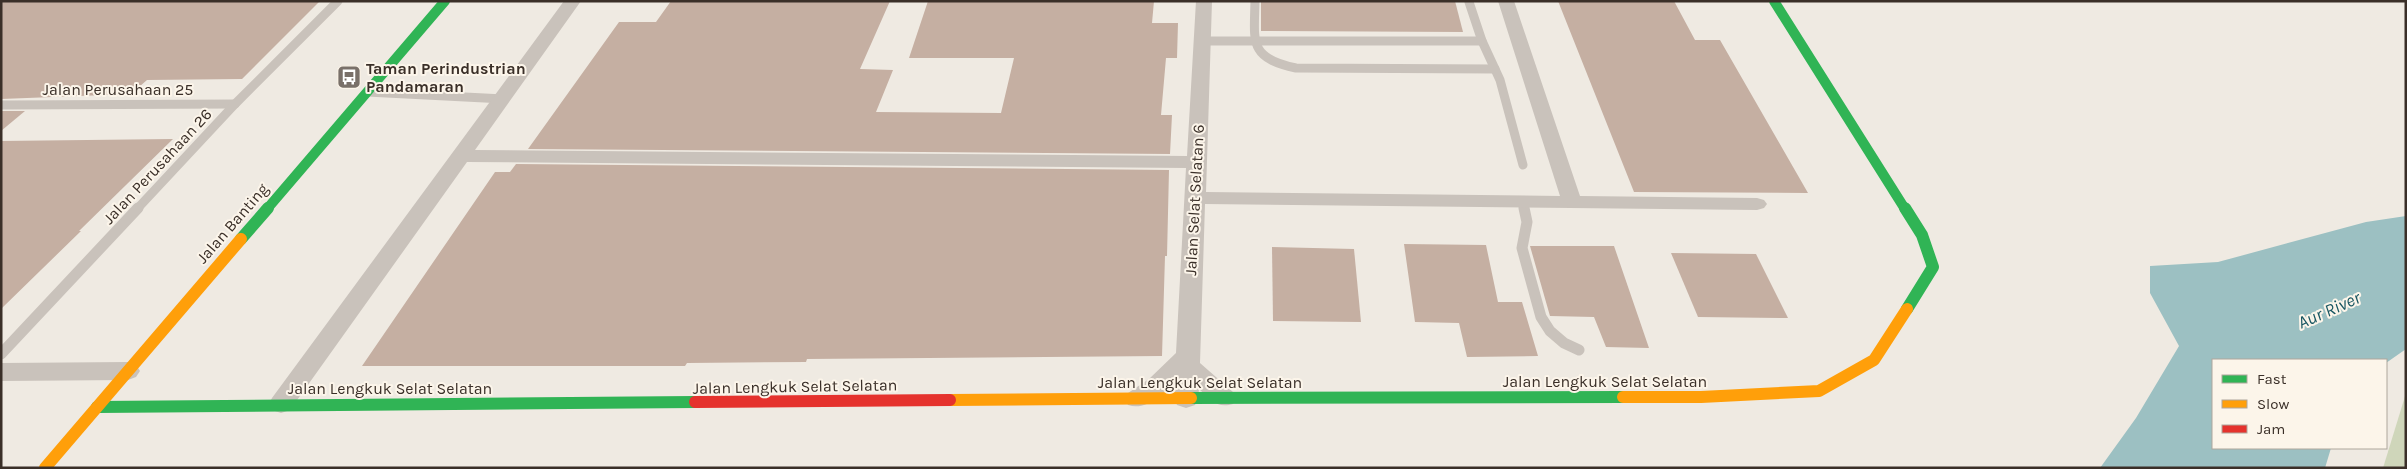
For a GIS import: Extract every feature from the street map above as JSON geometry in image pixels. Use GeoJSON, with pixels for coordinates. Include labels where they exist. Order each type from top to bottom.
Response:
{"type":"FeatureCollection","features":[{"type":"Feature","properties":{"kind":"street","name":"Jalan Banting"},"geometry":{"type":"LineString","coordinates":[[45,468],[445,1]]}},
{"type":"Feature","properties":{"kind":"street"},"geometry":{"type":"LineString","coordinates":[[282,404],[463,156],[573,1]]}},
{"type":"Feature","properties":{"kind":"street","name":"Jalan Selat Selatan 6"},"geometry":{"type":"LineString","coordinates":[[1186,399],[1204,1]]}},
{"type":"Feature","properties":{"kind":"street"},"geometry":{"type":"LineString","coordinates":[[1506,1],[1572,202]]}},
{"type":"Feature","properties":{"kind":"street","name":"Jalan Lengkuk Selat Selatan"},"geometry":{"type":"LineString","coordinates":[[97,407],[282,404],[714,404],[1224,398],[1701,397],[1819,391],[1874,360],[1933,267],[1922,235],[1774,1]]}},
{"type":"Feature","properties":{"kind":"street"},"geometry":{"type":"LineString","coordinates":[[463,156],[1196,162]]}},
{"type":"Feature","properties":{"kind":"street"},"geometry":{"type":"LineString","coordinates":[[1194,198],[1756,204]]}},
{"type":"Feature","properties":{"kind":"street"},"geometry":{"type":"LineString","coordinates":[[1136,399],[1158,385],[1187,361],[1224,398]]}},
{"type":"Feature","properties":{"kind":"street"},"geometry":{"type":"LineString","coordinates":[[1,372],[128,371]]}},
{"type":"Feature","properties":{"kind":"lane","name":"Jalan Perusahaan 26"},"geometry":{"type":"LineString","coordinates":[[1,354],[234,104],[338,1]]}},
{"type":"Feature","properties":{"kind":"lane"},"geometry":{"type":"LineString","coordinates":[[1254,1],[1255,41],[1260,53],[1272,64],[1296,68],[1495,69]]}},
{"type":"Feature","properties":{"kind":"lane"},"geometry":{"type":"LineString","coordinates":[[1469,2],[1482,41],[1495,69],[1523,165]]}},
{"type":"Feature","properties":{"kind":"lane"},"geometry":{"type":"LineString","coordinates":[[1203,41],[1482,41]]}},
{"type":"Feature","properties":{"kind":"lane"},"geometry":{"type":"LineString","coordinates":[[366,92],[504,99]]}},
{"type":"Feature","properties":{"kind":"lane","name":"Jalan Perusahaan 25"},"geometry":{"type":"LineString","coordinates":[[1,105],[234,104]]}},
{"type":"Feature","properties":{"kind":"lane"},"geometry":{"type":"LineString","coordinates":[[1522,201],[1527,222],[1522,248],[1541,317],[1550,332],[1564,343],[1579,350]]}},
{"type":"Feature","properties":{"kind":"green space"},"geometry":{"type":"Polygon","coordinates":[[[2406,393],[2406,468],[2383,468],[2406,393]]]}},
{"type":"Feature","properties":{"kind":"water","name":"Aur River"},"geometry":{"type":"Polygon","coordinates":[[[2406,216],[2406,349],[2387,362],[2387,359],[2212,359],[2212,449],[2331,449],[2325,468],[2100,468],[2136,418],[2179,346],[2150,293],[2150,266],[2218,262],[2366,222],[2406,216]]]}},
{"type":"Feature","properties":{"kind":"building"},"geometry":{"type":"Polygon","coordinates":[[[1,1],[320,1],[242,79],[147,80],[131,94],[1,99],[1,1]]]}},
{"type":"Feature","properties":{"kind":"building"},"geometry":{"type":"Polygon","coordinates":[[[671,1],[890,1],[860,69],[893,70],[876,112],[1001,113],[1014,58],[909,58],[928,1],[1154,1],[1152,23],[1178,23],[1177,58],[1166,58],[1161,115],[1172,115],[1170,154],[528,149],[619,22],[656,22],[671,1]]]}},
{"type":"Feature","properties":{"kind":"building"},"geometry":{"type":"Polygon","coordinates":[[[1261,1],[1455,1],[1463,32],[1261,31],[1261,1]]]}},
{"type":"Feature","properties":{"kind":"building"},"geometry":{"type":"Polygon","coordinates":[[[1558,1],[1674,1],[1695,40],[1720,40],[1808,193],[1634,192],[1558,1]]]}},
{"type":"Feature","properties":{"kind":"building"},"geometry":{"type":"Polygon","coordinates":[[[1,111],[25,111],[1,131],[1,111]]]}},
{"type":"Feature","properties":{"kind":"building"},"geometry":{"type":"Polygon","coordinates":[[[173,139],[79,231],[81,231],[1,309],[1,141],[173,139]]]}},
{"type":"Feature","properties":{"kind":"building"},"geometry":{"type":"Polygon","coordinates":[[[516,164],[1169,170],[1162,356],[807,359],[806,362],[687,363],[685,366],[362,366],[495,172],[510,172],[516,164]]]}},
{"type":"Feature","properties":{"kind":"building"},"geometry":{"type":"Polygon","coordinates":[[[1404,244],[1486,245],[1498,302],[1522,302],[1538,356],[1467,357],[1459,323],[1415,322],[1404,244]]]}},
{"type":"Feature","properties":{"kind":"building"},"geometry":{"type":"Polygon","coordinates":[[[1530,246],[1614,246],[1649,348],[1606,347],[1594,317],[1550,316],[1530,246]]]}},
{"type":"Feature","properties":{"kind":"building"},"geometry":{"type":"Polygon","coordinates":[[[1272,247],[1354,249],[1361,322],[1273,321],[1272,247]]]}},
{"type":"Feature","properties":{"kind":"building"},"geometry":{"type":"Polygon","coordinates":[[[1671,253],[1756,254],[1788,318],[1698,317],[1671,253]]]}},
{"type":"Feature","properties":{"kind":"traffic: fast"},"geometry":{"type":"LineString","coordinates":[[241,239],[445,1]]}},
{"type":"Feature","properties":{"kind":"traffic: fast"},"geometry":{"type":"LineString","coordinates":[[1774,1],[1922,235],[1933,267],[1907,309]]}},
{"type":"Feature","properties":{"kind":"traffic: fast"},"geometry":{"type":"LineString","coordinates":[[1191,398],[1623,397]]}},
{"type":"Feature","properties":{"kind":"traffic: fast"},"geometry":{"type":"LineString","coordinates":[[97,407],[695,402]]}},
{"type":"Feature","properties":{"kind":"traffic: slow"},"geometry":{"type":"LineString","coordinates":[[45,468],[241,239]]}},
{"type":"Feature","properties":{"kind":"traffic: slow"},"geometry":{"type":"LineString","coordinates":[[1623,397],[1701,397],[1819,391],[1874,360],[1907,309]]}},
{"type":"Feature","properties":{"kind":"traffic: slow"},"geometry":{"type":"LineString","coordinates":[[950,400],[1191,398]]}},
{"type":"Feature","properties":{"kind":"traffic: jam"},"geometry":{"type":"LineString","coordinates":[[695,402],[950,400]]}},
{"type":"Feature","properties":{"kind":"place","name":"Taman Perindustrian Pandamaran"},"geometry":{"type":"Point","coordinates":[349,77]}}]}
